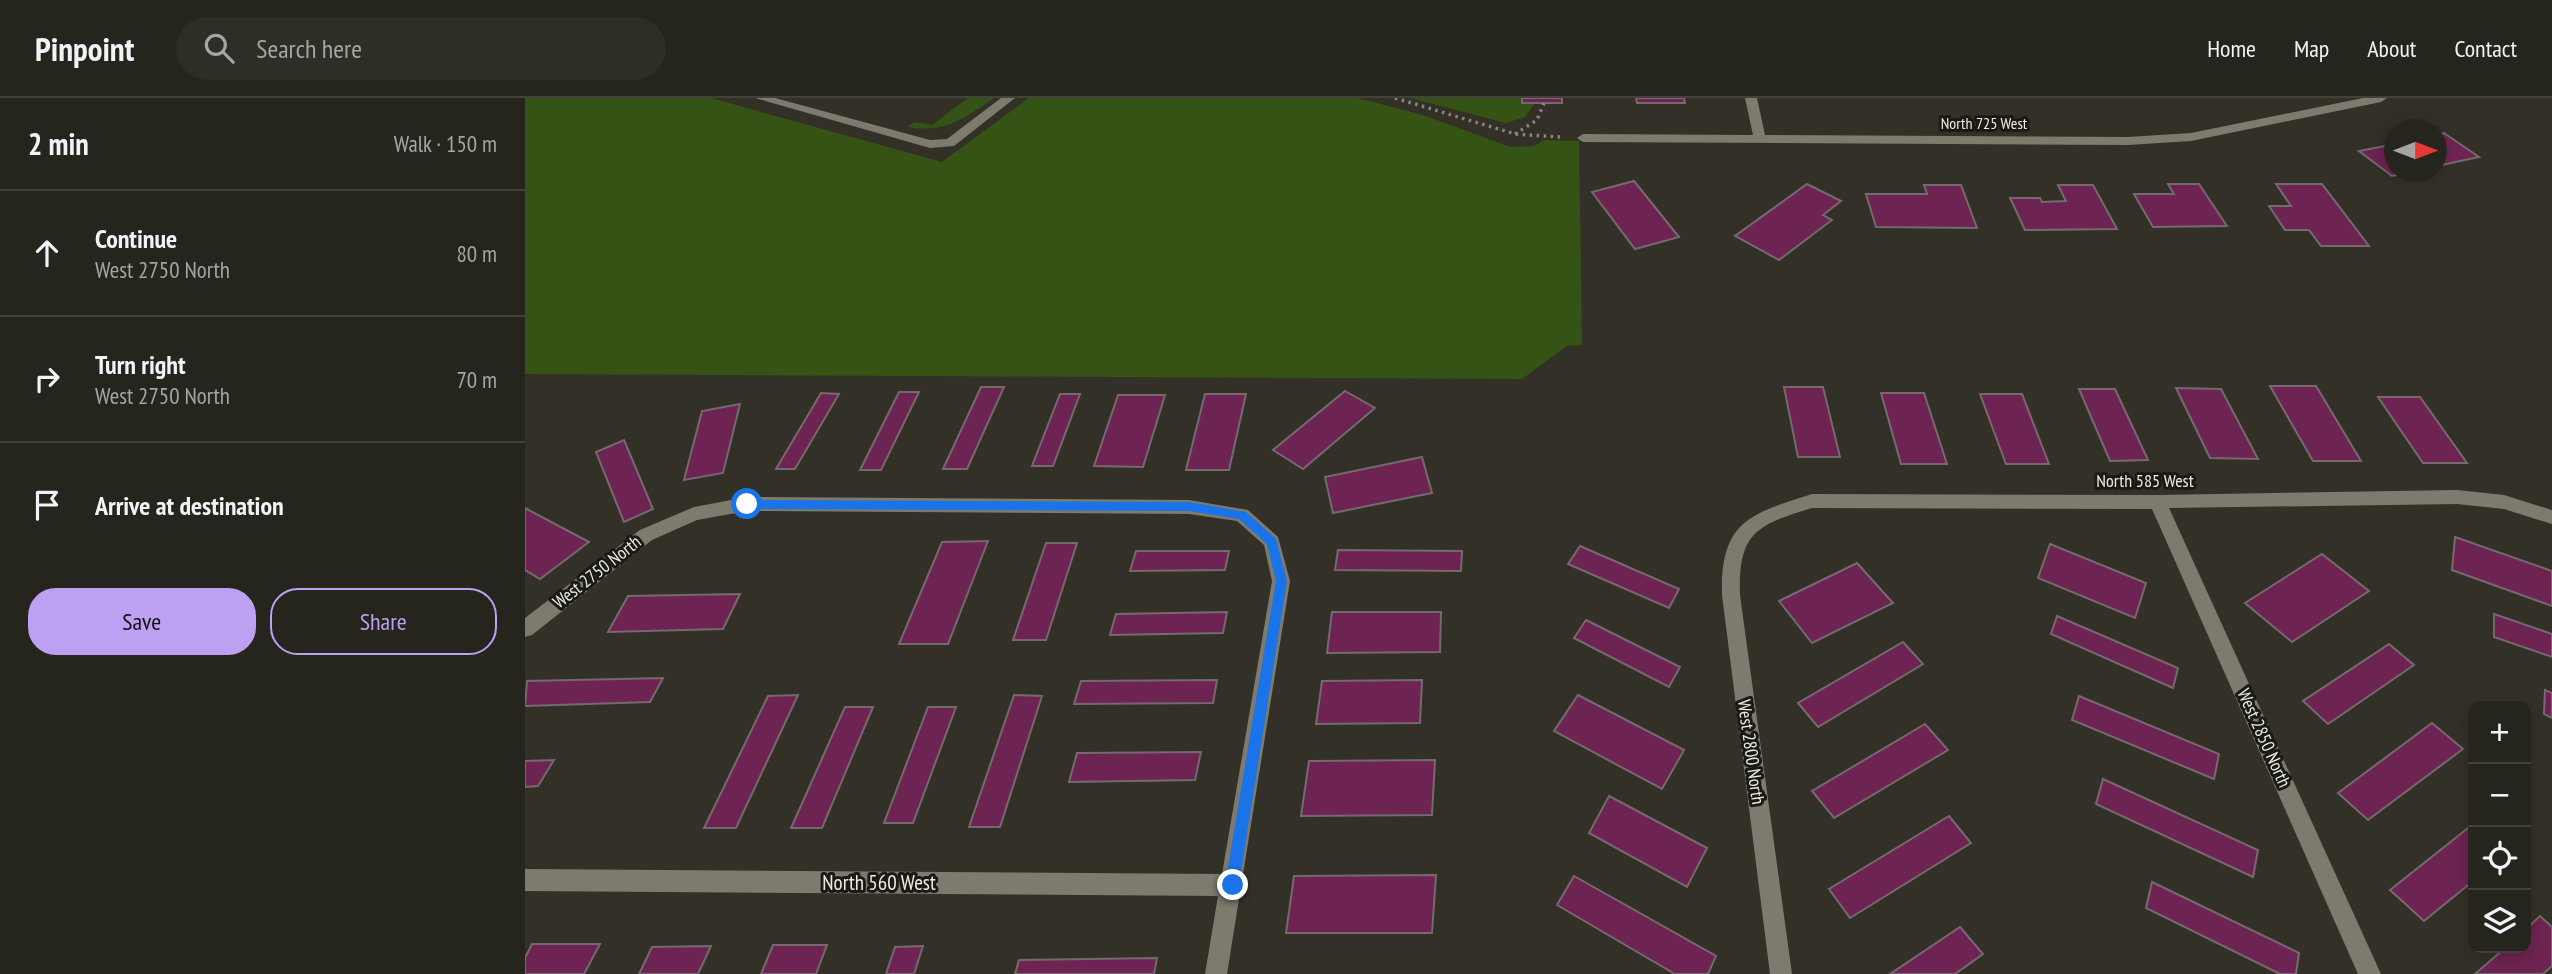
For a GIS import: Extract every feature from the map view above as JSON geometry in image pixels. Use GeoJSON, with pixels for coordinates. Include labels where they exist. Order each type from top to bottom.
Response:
{"type":"FeatureCollection","features":[{"type":"Feature","properties":{"kind":"street"},"geometry":{"type":"LineString","coordinates":[[761,98],[930,144],[950,143],[1009,98]]}},
{"type":"Feature","properties":{"kind":"street"},"geometry":{"type":"LineString","coordinates":[[1751,98],[1760,140]]}},
{"type":"Feature","properties":{"kind":"street","name":"North 725 West"},"geometry":{"type":"LineString","coordinates":[[1583,138],[2128,141],[2178,138],[2247,127],[2381,98]]}},
{"type":"Feature","properties":{"kind":"street","name":"North 585 West"},"geometry":{"type":"LineString","coordinates":[[1744,532],[1775,512],[1812,501],[2158,502],[2457,497],[2504,502],[2552,516]]}},
{"type":"Feature","properties":{"kind":"street","name":"West 2850 North"},"geometry":{"type":"LineString","coordinates":[[2158,502],[2370,974]]}},
{"type":"Feature","properties":{"kind":"street","name":"West 2750 North"},"geometry":{"type":"LineString","coordinates":[[525,629],[646,535],[694,514],[747,504],[1189,507],[1242,516],[1272,542],[1282,581],[1216,974]]}},
{"type":"Feature","properties":{"kind":"street","name":"West 2800 North"},"geometry":{"type":"LineString","coordinates":[[1744,532],[1731,558],[1731,595],[1781,974]]}},
{"type":"Feature","properties":{"kind":"street","name":"North 560 West"},"geometry":{"type":"LineString","coordinates":[[525,880],[1233,885]]}},
{"type":"Feature","properties":{"kind":"path"},"geometry":{"type":"LineString","coordinates":[[1395,98],[1515,134],[1583,138]]}},
{"type":"Feature","properties":{"kind":"path"},"geometry":{"type":"LineString","coordinates":[[1515,134],[1537,120],[1545,103]]}},
{"type":"Feature","properties":{"kind":"green space"},"geometry":{"type":"Polygon","coordinates":[[[525,98],[711,98],[942,162],[1029,98],[1358,98],[1426,116],[1510,147],[1534,146],[1544,140],[1579,141],[1582,345],[1567,346],[1522,379],[525,374],[525,98]]]}},
{"type":"Feature","properties":{"kind":"green space"},"geometry":{"type":"Polygon","coordinates":[[[968,98],[994,98],[953,123],[932,128],[907,127],[915,122],[932,125],[968,98]]]}},
{"type":"Feature","properties":{"kind":"green space"},"geometry":{"type":"Polygon","coordinates":[[[1410,98],[1522,98],[1535,103],[1525,117],[1506,123],[1410,98]]]}},
{"type":"Feature","properties":{"kind":"building"},"geometry":{"type":"Polygon","coordinates":[[[1522,98],[1562,98],[1562,103],[1522,103],[1522,98]]]}},
{"type":"Feature","properties":{"kind":"building"},"geometry":{"type":"Polygon","coordinates":[[[1636,98],[1684,98],[1685,103],[1637,103],[1636,98]]]}},
{"type":"Feature","properties":{"kind":"building"},"geometry":{"type":"Polygon","coordinates":[[[2447,135],[2479,157],[2447,164],[2447,135]]]}},
{"type":"Feature","properties":{"kind":"building"},"geometry":{"type":"Polygon","coordinates":[[[2384,146],[2384,170],[2359,151],[2384,146]]]}},
{"type":"Feature","properties":{"kind":"building"},"geometry":{"type":"Polygon","coordinates":[[[1634,181],[1679,237],[1635,249],[1592,192],[1634,181]]]}},
{"type":"Feature","properties":{"kind":"building"},"geometry":{"type":"Polygon","coordinates":[[[1807,184],[1841,201],[1823,215],[1832,220],[1779,260],[1735,236],[1807,184]]]}},
{"type":"Feature","properties":{"kind":"building"},"geometry":{"type":"Polygon","coordinates":[[[2168,184],[2199,184],[2227,226],[2153,227],[2134,194],[2174,194],[2168,184]]]}},
{"type":"Feature","properties":{"kind":"building"},"geometry":{"type":"Polygon","coordinates":[[[2276,184],[2322,184],[2369,246],[2321,246],[2309,230],[2285,230],[2269,206],[2291,206],[2276,184]]]}},
{"type":"Feature","properties":{"kind":"building"},"geometry":{"type":"Polygon","coordinates":[[[1924,185],[1961,185],[1977,228],[1876,227],[1866,194],[1927,194],[1924,185]]]}},
{"type":"Feature","properties":{"kind":"building"},"geometry":{"type":"Polygon","coordinates":[[[2058,185],[2093,185],[2117,229],[2025,230],[2010,198],[2040,198],[2042,202],[2066,201],[2058,185]]]}},
{"type":"Feature","properties":{"kind":"building"},"geometry":{"type":"Polygon","coordinates":[[[2270,386],[2316,386],[2361,461],[2313,461],[2270,386]]]}},
{"type":"Feature","properties":{"kind":"building"},"geometry":{"type":"Polygon","coordinates":[[[981,387],[1004,387],[967,469],[943,469],[981,387]]]}},
{"type":"Feature","properties":{"kind":"building"},"geometry":{"type":"Polygon","coordinates":[[[1784,387],[1823,387],[1840,457],[1798,457],[1784,387]]]}},
{"type":"Feature","properties":{"kind":"building"},"geometry":{"type":"Polygon","coordinates":[[[2176,388],[2221,389],[2258,459],[2210,458],[2176,388]]]}},
{"type":"Feature","properties":{"kind":"building"},"geometry":{"type":"Polygon","coordinates":[[[2079,389],[2115,389],[2148,460],[2110,461],[2079,389]]]}},
{"type":"Feature","properties":{"kind":"building"},"geometry":{"type":"Polygon","coordinates":[[[1345,391],[1375,408],[1303,469],[1273,450],[1345,391]]]}},
{"type":"Feature","properties":{"kind":"building"},"geometry":{"type":"Polygon","coordinates":[[[899,392],[919,392],[881,470],[860,470],[899,392]]]}},
{"type":"Feature","properties":{"kind":"building"},"geometry":{"type":"Polygon","coordinates":[[[821,393],[839,394],[795,469],[776,469],[821,393]]]}},
{"type":"Feature","properties":{"kind":"building"},"geometry":{"type":"Polygon","coordinates":[[[1881,393],[1924,393],[1947,464],[1901,464],[1881,393]]]}},
{"type":"Feature","properties":{"kind":"building"},"geometry":{"type":"Polygon","coordinates":[[[1060,394],[1080,394],[1053,466],[1032,466],[1060,394]]]}},
{"type":"Feature","properties":{"kind":"building"},"geometry":{"type":"Polygon","coordinates":[[[1205,394],[1246,394],[1229,470],[1186,470],[1205,394]]]}},
{"type":"Feature","properties":{"kind":"building"},"geometry":{"type":"Polygon","coordinates":[[[1980,394],[2022,394],[2049,464],[2006,464],[1980,394]]]}},
{"type":"Feature","properties":{"kind":"building"},"geometry":{"type":"Polygon","coordinates":[[[1118,395],[1165,395],[1143,467],[1094,466],[1118,395]]]}},
{"type":"Feature","properties":{"kind":"building"},"geometry":{"type":"Polygon","coordinates":[[[2378,397],[2420,397],[2467,463],[2423,463],[2378,397]]]}},
{"type":"Feature","properties":{"kind":"building"},"geometry":{"type":"Polygon","coordinates":[[[740,404],[723,473],[684,480],[702,411],[740,404]]]}},
{"type":"Feature","properties":{"kind":"building"},"geometry":{"type":"Polygon","coordinates":[[[624,440],[653,509],[624,522],[596,452],[624,440]]]}},
{"type":"Feature","properties":{"kind":"building"},"geometry":{"type":"Polygon","coordinates":[[[1422,457],[1432,493],[1333,513],[1325,477],[1422,457]]]}},
{"type":"Feature","properties":{"kind":"building"},"geometry":{"type":"Polygon","coordinates":[[[525,508],[589,542],[540,579],[525,570],[525,508]]]}},
{"type":"Feature","properties":{"kind":"building"},"geometry":{"type":"Polygon","coordinates":[[[2455,537],[2552,571],[2552,606],[2452,570],[2455,537]]]}},
{"type":"Feature","properties":{"kind":"building"},"geometry":{"type":"Polygon","coordinates":[[[988,541],[948,644],[899,644],[942,542],[988,541]]]}},
{"type":"Feature","properties":{"kind":"building"},"geometry":{"type":"Polygon","coordinates":[[[1046,543],[1077,543],[1046,640],[1013,640],[1046,543]]]}},
{"type":"Feature","properties":{"kind":"building"},"geometry":{"type":"Polygon","coordinates":[[[2050,544],[2146,583],[2135,618],[2038,578],[2050,544]]]}},
{"type":"Feature","properties":{"kind":"building"},"geometry":{"type":"Polygon","coordinates":[[[1580,546],[1679,589],[1669,608],[1568,564],[1580,546]]]}},
{"type":"Feature","properties":{"kind":"building"},"geometry":{"type":"Polygon","coordinates":[[[1338,550],[1462,551],[1461,571],[1335,570],[1338,550]]]}},
{"type":"Feature","properties":{"kind":"building"},"geometry":{"type":"Polygon","coordinates":[[[1136,551],[1229,551],[1225,570],[1130,571],[1136,551]]]}},
{"type":"Feature","properties":{"kind":"building"},"geometry":{"type":"Polygon","coordinates":[[[2322,554],[2369,591],[2292,642],[2245,603],[2322,554]]]}},
{"type":"Feature","properties":{"kind":"building"},"geometry":{"type":"Polygon","coordinates":[[[1857,563],[1893,603],[1812,643],[1779,601],[1857,563]]]}},
{"type":"Feature","properties":{"kind":"building"},"geometry":{"type":"Polygon","coordinates":[[[740,594],[723,629],[608,632],[628,596],[740,594]]]}},
{"type":"Feature","properties":{"kind":"building"},"geometry":{"type":"Polygon","coordinates":[[[1227,612],[1223,633],[1110,635],[1116,614],[1227,612]]]}},
{"type":"Feature","properties":{"kind":"building"},"geometry":{"type":"Polygon","coordinates":[[[1332,612],[1441,612],[1440,652],[1327,653],[1332,612]]]}},
{"type":"Feature","properties":{"kind":"building"},"geometry":{"type":"Polygon","coordinates":[[[2494,614],[2552,634],[2552,657],[2494,637],[2494,614]]]}},
{"type":"Feature","properties":{"kind":"building"},"geometry":{"type":"Polygon","coordinates":[[[2057,616],[2178,668],[2173,688],[2051,634],[2057,616]]]}},
{"type":"Feature","properties":{"kind":"building"},"geometry":{"type":"Polygon","coordinates":[[[1586,620],[1680,667],[1669,687],[1574,638],[1586,620]]]}},
{"type":"Feature","properties":{"kind":"building"},"geometry":{"type":"Polygon","coordinates":[[[1903,642],[1923,664],[1818,727],[1798,703],[1903,642]]]}},
{"type":"Feature","properties":{"kind":"building"},"geometry":{"type":"Polygon","coordinates":[[[2389,644],[2414,665],[2328,724],[2303,701],[2389,644]]]}},
{"type":"Feature","properties":{"kind":"building"},"geometry":{"type":"Polygon","coordinates":[[[663,678],[650,702],[525,706],[527,681],[663,678]]]}},
{"type":"Feature","properties":{"kind":"building"},"geometry":{"type":"Polygon","coordinates":[[[1217,680],[1213,703],[1074,704],[1081,681],[1217,680]]]}},
{"type":"Feature","properties":{"kind":"building"},"geometry":{"type":"Polygon","coordinates":[[[1422,680],[1420,723],[1316,724],[1322,681],[1422,680]]]}},
{"type":"Feature","properties":{"kind":"building"},"geometry":{"type":"Polygon","coordinates":[[[2545,690],[2552,693],[2552,718],[2544,714],[2545,690]]]}},
{"type":"Feature","properties":{"kind":"building"},"geometry":{"type":"Polygon","coordinates":[[[798,695],[736,828],[704,828],[768,696],[798,695]]]}},
{"type":"Feature","properties":{"kind":"building"},"geometry":{"type":"Polygon","coordinates":[[[1014,695],[1042,696],[1000,827],[969,827],[1014,695]]]}},
{"type":"Feature","properties":{"kind":"building"},"geometry":{"type":"Polygon","coordinates":[[[1578,695],[1684,750],[1662,789],[1554,731],[1578,695]]]}},
{"type":"Feature","properties":{"kind":"building"},"geometry":{"type":"Polygon","coordinates":[[[2079,696],[2219,754],[2214,779],[2072,720],[2079,696]]]}},
{"type":"Feature","properties":{"kind":"building"},"geometry":{"type":"Polygon","coordinates":[[[845,707],[873,707],[822,828],[791,828],[845,707]]]}},
{"type":"Feature","properties":{"kind":"building"},"geometry":{"type":"Polygon","coordinates":[[[928,707],[956,707],[913,823],[884,823],[928,707]]]}},
{"type":"Feature","properties":{"kind":"building"},"geometry":{"type":"Polygon","coordinates":[[[2432,723],[2463,749],[2368,820],[2338,793],[2432,723]]]}},
{"type":"Feature","properties":{"kind":"building"},"geometry":{"type":"Polygon","coordinates":[[[1925,724],[1948,750],[1834,818],[1812,791],[1925,724]]]}},
{"type":"Feature","properties":{"kind":"building"},"geometry":{"type":"Polygon","coordinates":[[[1201,752],[1195,780],[1069,782],[1077,753],[1201,752]]]}},
{"type":"Feature","properties":{"kind":"building"},"geometry":{"type":"Polygon","coordinates":[[[554,760],[538,786],[525,787],[525,761],[554,760]]]}},
{"type":"Feature","properties":{"kind":"building"},"geometry":{"type":"Polygon","coordinates":[[[1435,760],[1432,815],[1301,816],[1309,761],[1435,760]]]}},
{"type":"Feature","properties":{"kind":"building"},"geometry":{"type":"Polygon","coordinates":[[[2103,779],[2258,850],[2253,877],[2096,804],[2103,779]]]}},
{"type":"Feature","properties":{"kind":"building"},"geometry":{"type":"Polygon","coordinates":[[[1609,796],[1707,848],[1687,887],[1589,833],[1609,796]]]}},
{"type":"Feature","properties":{"kind":"building"},"geometry":{"type":"Polygon","coordinates":[[[1949,816],[1971,843],[1850,918],[1829,889],[1949,816]]]}},
{"type":"Feature","properties":{"kind":"building"},"geometry":{"type":"Polygon","coordinates":[[[2468,828],[2468,885],[2424,921],[2390,890],[2468,828]]]}},
{"type":"Feature","properties":{"kind":"building"},"geometry":{"type":"Polygon","coordinates":[[[1436,875],[1432,933],[1286,933],[1294,876],[1436,875]]]}},
{"type":"Feature","properties":{"kind":"building"},"geometry":{"type":"Polygon","coordinates":[[[1574,876],[1716,956],[1708,974],[1675,974],[1557,905],[1574,876]]]}},
{"type":"Feature","properties":{"kind":"building"},"geometry":{"type":"Polygon","coordinates":[[[2152,882],[2299,953],[2296,974],[2280,974],[2146,908],[2152,882]]]}},
{"type":"Feature","properties":{"kind":"building"},"geometry":{"type":"Polygon","coordinates":[[[2540,916],[2552,927],[2552,966],[2543,974],[2475,974],[2499,953],[2531,953],[2531,924],[2540,916]]]}},
{"type":"Feature","properties":{"kind":"building"},"geometry":{"type":"Polygon","coordinates":[[[1960,927],[1983,954],[1955,974],[1890,974],[1960,927]]]}},
{"type":"Feature","properties":{"kind":"building"},"geometry":{"type":"Polygon","coordinates":[[[532,944],[600,944],[584,974],[525,974],[525,958],[532,944]]]}},
{"type":"Feature","properties":{"kind":"building"},"geometry":{"type":"Polygon","coordinates":[[[773,945],[827,945],[816,974],[761,974],[773,945]]]}},
{"type":"Feature","properties":{"kind":"building"},"geometry":{"type":"Polygon","coordinates":[[[711,946],[698,974],[639,974],[652,947],[711,946]]]}},
{"type":"Feature","properties":{"kind":"building"},"geometry":{"type":"Polygon","coordinates":[[[923,946],[914,974],[886,974],[895,947],[923,946]]]}},
{"type":"Feature","properties":{"kind":"building"},"geometry":{"type":"Polygon","coordinates":[[[1157,958],[1154,974],[1015,974],[1019,960],[1157,958]]]}},
{"type":"Feature","properties":{"kind":"route"},"geometry":{"type":"LineString","coordinates":[[747,504],[1189,507],[1242,516],[1272,542],[1282,581],[1233,885]]}}]}
